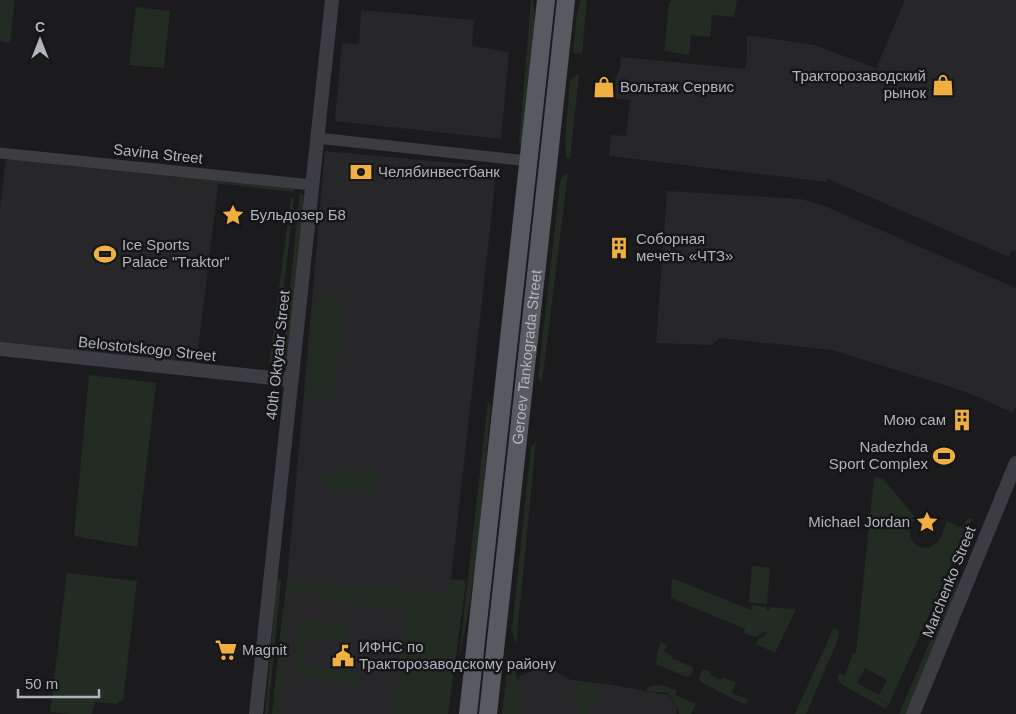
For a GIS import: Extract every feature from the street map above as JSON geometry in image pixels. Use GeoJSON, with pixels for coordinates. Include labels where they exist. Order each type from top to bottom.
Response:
{"type":"FeatureCollection","features":[{"type":"Feature","properties":{"kind":"main road","name":"Geroev Tankograda Street"},"geometry":{"type":"LineString","coordinates":[[468,714],[546,0]]}},
{"type":"Feature","properties":{"kind":"main road","name":"Geroev Tankograda Street"},"geometry":{"type":"LineString","coordinates":[[488,714],[566,0]]}},
{"type":"Feature","properties":{"kind":"main road"},"geometry":{"type":"LineString","coordinates":[[528,161],[548,163]]}},
{"type":"Feature","properties":{"kind":"street","name":"40th Oktyabr Street"},"geometry":{"type":"LineString","coordinates":[[256,714],[332,0]]}},
{"type":"Feature","properties":{"kind":"street"},"geometry":{"type":"LineString","coordinates":[[317,138],[528,161]]}},
{"type":"Feature","properties":{"kind":"street","name":"Savina Street"},"geometry":{"type":"LineString","coordinates":[[0,153],[312,185]]}},
{"type":"Feature","properties":{"kind":"street","name":"Belostotskogo Street"},"geometry":{"type":"LineString","coordinates":[[0,349],[292,380]]}},
{"type":"Feature","properties":{"kind":"street","name":"Marchenko Street"},"geometry":{"type":"LineString","coordinates":[[913,714],[1016,462]]}},
{"type":"Feature","properties":{"kind":"shaded area"},"geometry":{"type":"Polygon","coordinates":[[[0,0],[15,0],[10,43],[0,41],[0,0]]]}},
{"type":"Feature","properties":{"kind":"shaded area"},"geometry":{"type":"Polygon","coordinates":[[[531,0],[533,0],[535,22],[523,145],[519,144],[531,0]]]}},
{"type":"Feature","properties":{"kind":"shaded area"},"geometry":{"type":"Polygon","coordinates":[[[580,0],[587,0],[582,54],[573,53],[580,0]]]}},
{"type":"Feature","properties":{"kind":"shaded area"},"geometry":{"type":"Polygon","coordinates":[[[672,0],[737,0],[734,17],[712,15],[710,37],[691,35],[689,55],[664,51],[669,4],[672,0]]]}},
{"type":"Feature","properties":{"kind":"shaded area"},"geometry":{"type":"Polygon","coordinates":[[[905,0],[1016,0],[1016,252],[1012,250],[1009,257],[828,179],[826,182],[609,156],[611,135],[626,136],[630,100],[614,98],[621,57],[745,69],[747,35],[814,45],[876,68],[864,97],[905,0]]]}},
{"type":"Feature","properties":{"kind":"shaded area"},"geometry":{"type":"Polygon","coordinates":[[[136,7],[170,11],[164,68],[129,65],[136,7]]]}},
{"type":"Feature","properties":{"kind":"shaded area"},"geometry":{"type":"Polygon","coordinates":[[[361,10],[474,20],[472,46],[509,52],[501,139],[335,121],[342,43],[359,44],[361,10]]]}},
{"type":"Feature","properties":{"kind":"shaded area"},"geometry":{"type":"Polygon","coordinates":[[[576,75],[579,75],[570,159],[566,157],[565,142],[570,81],[576,75]]]}},
{"type":"Feature","properties":{"kind":"shaded area"},"geometry":{"type":"Polygon","coordinates":[[[325,151],[497,167],[436,714],[272,714],[287,580],[325,151]]]}},
{"type":"Feature","properties":{"kind":"shaded area","name":"Ice Sports Palace \"Traktor\""},"geometry":{"type":"Polygon","coordinates":[[[6,156],[219,178],[196,366],[0,344],[0,208],[6,156]]]}},
{"type":"Feature","properties":{"kind":"shaded area"},"geometry":{"type":"Polygon","coordinates":[[[568,173],[542,383],[538,377],[560,183],[562,177],[568,173]]]}},
{"type":"Feature","properties":{"kind":"shaded area"},"geometry":{"type":"Polygon","coordinates":[[[183,176],[295,188],[294,192],[179,179],[183,176]]]}},
{"type":"Feature","properties":{"kind":"shaded area"},"geometry":{"type":"Polygon","coordinates":[[[667,191],[801,199],[822,205],[1016,288],[1016,406],[1013,413],[954,388],[832,350],[720,338],[711,345],[656,343],[667,191]]]}},
{"type":"Feature","properties":{"kind":"shaded area"},"geometry":{"type":"Polygon","coordinates":[[[300,192],[304,196],[287,362],[282,366],[300,192]]]}},
{"type":"Feature","properties":{"kind":"shaded area"},"geometry":{"type":"Polygon","coordinates":[[[291,198],[294,198],[275,364],[269,364],[291,198]]]}},
{"type":"Feature","properties":{"kind":"shaded area"},"geometry":{"type":"Polygon","coordinates":[[[318,293],[335,295],[336,299],[338,299],[337,311],[343,312],[334,400],[305,397],[314,310],[316,309],[318,293]]]}},
{"type":"Feature","properties":{"kind":"shaded area"},"geometry":{"type":"Polygon","coordinates":[[[89,375],[156,383],[137,547],[74,536],[89,375]]]}},
{"type":"Feature","properties":{"kind":"shaded area"},"geometry":{"type":"Polygon","coordinates":[[[488,401],[491,405],[479,532],[466,627],[459,658],[488,401]]]}},
{"type":"Feature","properties":{"kind":"shaded area"},"geometry":{"type":"Polygon","coordinates":[[[536,442],[516,645],[512,629],[531,447],[536,442]]]}},
{"type":"Feature","properties":{"kind":"shaded area"},"geometry":{"type":"Polygon","coordinates":[[[345,465],[349,470],[377,472],[375,494],[333,490],[321,475],[345,465]]]}},
{"type":"Feature","properties":{"kind":"shaded area"},"geometry":{"type":"Polygon","coordinates":[[[874,477],[883,479],[916,518],[911,525],[910,531],[914,542],[919,546],[924,548],[930,547],[936,543],[947,521],[962,527],[968,518],[972,519],[889,704],[863,690],[888,704],[886,709],[841,684],[838,680],[838,673],[845,676],[853,653],[856,653],[874,477]],[[865,668],[857,683],[879,695],[887,680],[865,668]]]}},
{"type":"Feature","properties":{"kind":"shaded area"},"geometry":{"type":"Polygon","coordinates":[[[752,566],[770,568],[767,604],[749,603],[752,566]]]}},
{"type":"Feature","properties":{"kind":"shaded area"},"geometry":{"type":"Polygon","coordinates":[[[67,573],[137,581],[123,700],[117,704],[95,702],[92,714],[50,712],[67,573]]]}},
{"type":"Feature","properties":{"kind":"shaded area"},"geometry":{"type":"Polygon","coordinates":[[[959,573],[957,591],[908,711],[906,714],[899,714],[959,573]]]}},
{"type":"Feature","properties":{"kind":"shaded area"},"geometry":{"type":"Polygon","coordinates":[[[672,578],[751,610],[752,605],[766,607],[767,610],[770,607],[796,609],[775,653],[756,644],[759,637],[763,638],[767,631],[755,637],[744,633],[745,629],[671,598],[672,578]]]}},
{"type":"Feature","properties":{"kind":"shaded area"},"geometry":{"type":"Polygon","coordinates":[[[281,579],[268,714],[265,714],[277,580],[281,579]]]}},
{"type":"Feature","properties":{"kind":"shaded area"},"geometry":{"type":"Polygon","coordinates":[[[451,579],[466,581],[448,714],[393,714],[406,610],[325,602],[321,594],[295,592],[294,597],[285,596],[287,580],[449,593],[451,579]]]}},
{"type":"Feature","properties":{"kind":"shaded area"},"geometry":{"type":"Polygon","coordinates":[[[283,608],[287,608],[291,612],[280,714],[272,714],[283,608]]]}},
{"type":"Feature","properties":{"kind":"shaded area"},"geometry":{"type":"Polygon","coordinates":[[[310,620],[344,623],[348,631],[348,642],[307,638],[305,667],[361,672],[360,679],[363,680],[360,685],[299,678],[295,668],[297,631],[302,624],[310,620]]]}},
{"type":"Feature","properties":{"kind":"shaded area"},"geometry":{"type":"Polygon","coordinates":[[[833,629],[839,632],[838,639],[806,714],[795,714],[833,629]]]}},
{"type":"Feature","properties":{"kind":"shaded area"},"geometry":{"type":"Polygon","coordinates":[[[661,642],[667,645],[664,652],[672,656],[671,658],[694,668],[691,675],[687,677],[656,664],[661,642]]]}},
{"type":"Feature","properties":{"kind":"shaded area"},"geometry":{"type":"Polygon","coordinates":[[[508,660],[520,686],[523,700],[522,714],[502,714],[508,660]]]}},
{"type":"Feature","properties":{"kind":"shaded area"},"geometry":{"type":"Polygon","coordinates":[[[545,666],[573,681],[607,684],[668,695],[677,709],[676,714],[515,714],[519,676],[545,666]]]}},
{"type":"Feature","properties":{"kind":"shaded area"},"geometry":{"type":"Polygon","coordinates":[[[703,669],[711,672],[710,675],[721,680],[723,677],[736,683],[732,693],[749,700],[744,704],[702,683],[699,678],[703,669]]]}},
{"type":"Feature","properties":{"kind":"shaded area"},"geometry":{"type":"Polygon","coordinates":[[[574,680],[598,684],[597,702],[590,709],[589,714],[580,714],[575,699],[567,695],[569,691],[575,693],[579,685],[574,680]]]}},
{"type":"Feature","properties":{"kind":"shaded area"},"geometry":{"type":"Polygon","coordinates":[[[655,685],[665,686],[677,691],[675,695],[696,704],[691,714],[679,714],[668,693],[647,691],[647,688],[655,685]]]}},
{"type":"Feature","properties":{"kind":"place","name":"Тракторозаводский рынок"},"geometry":{"type":"Point","coordinates":[943,85]}},
{"type":"Feature","properties":{"kind":"place","name":"Вольтаж Сервис"},"geometry":{"type":"Point","coordinates":[604,87]}},
{"type":"Feature","properties":{"kind":"place","name":"Челябинвестбанк"},"geometry":{"type":"Point","coordinates":[361,172]}},
{"type":"Feature","properties":{"kind":"place","name":"Бульдозер Б8"},"geometry":{"type":"Point","coordinates":[233,215]}},
{"type":"Feature","properties":{"kind":"place","name":"Соборная мечеть «ЧТЗ»"},"geometry":{"type":"Point","coordinates":[619,248]}},
{"type":"Feature","properties":{"kind":"place","name":"Ice Sports Palace \"Traktor\""},"geometry":{"type":"Point","coordinates":[105,254]}},
{"type":"Feature","properties":{"kind":"place","name":"Мою сам"},"geometry":{"type":"Point","coordinates":[962,420]}},
{"type":"Feature","properties":{"kind":"place","name":"Nadezhda Sport Complex"},"geometry":{"type":"Point","coordinates":[944,456]}},
{"type":"Feature","properties":{"kind":"place","name":"Michael Jordan"},"geometry":{"type":"Point","coordinates":[927,522]}},
{"type":"Feature","properties":{"kind":"place","name":"Magnit"},"geometry":{"type":"Point","coordinates":[226,650]}},
{"type":"Feature","properties":{"kind":"place","name":"ИФНС по Тракторозаводскому району"},"geometry":{"type":"Point","coordinates":[343,656]}}]}
